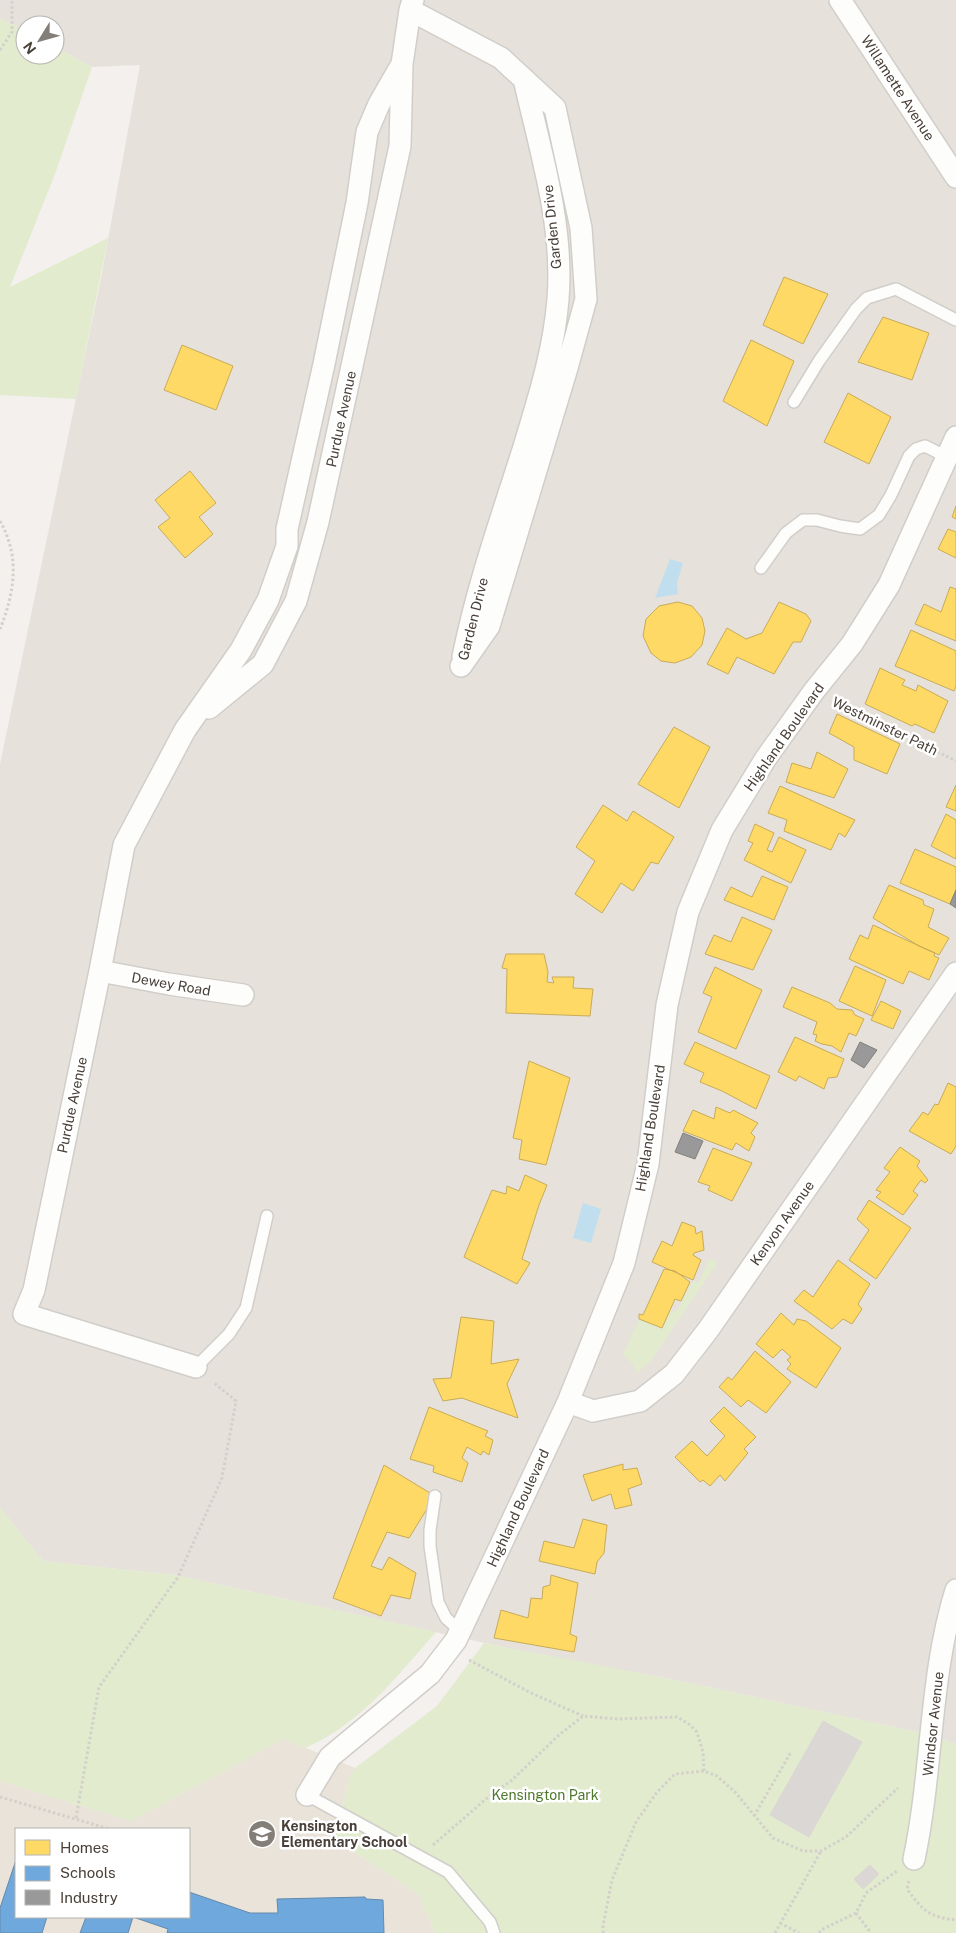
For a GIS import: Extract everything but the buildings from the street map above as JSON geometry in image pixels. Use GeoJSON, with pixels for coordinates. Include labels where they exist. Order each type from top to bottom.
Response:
{"type":"FeatureCollection","features":[{"type":"Feature","properties":{"kind":"street","name":"Willamette Avenue"},"geometry":{"type":"LineString","coordinates":[[840,0],[956,177]]}},
{"type":"Feature","properties":{"kind":"street","name":"Purdue Avenue"},"geometry":{"type":"LineString","coordinates":[[185,730],[262,664],[296,601],[318,522],[400,146],[402,64],[411,5]]}},
{"type":"Feature","properties":{"kind":"street","name":"Garden Drive"},"geometry":{"type":"LineString","coordinates":[[411,5],[501,58],[524,79],[555,108],[581,228],[586,299],[567,368],[488,626],[461,666],[470,620],[546,377],[558,299],[557,246],[548,180],[524,79]]}},
{"type":"Feature","properties":{"kind":"street","name":"Purdue Avenue"},"geometry":{"type":"LineString","coordinates":[[196,1367],[24,1314],[34,1290],[124,845],[185,730],[241,650],[268,600],[287,546],[287,529],[324,364],[357,203],[367,132],[379,104],[402,64]]}},
{"type":"Feature","properties":{"kind":"street","name":"Highland Boulevard"},"geometry":{"type":"LineString","coordinates":[[307,1795],[330,1758],[430,1674],[456,1640],[568,1402],[626,1254],[648,1164],[667,1005],[688,912],[722,830],[766,758],[814,691],[852,644],[889,585],[956,437]]}},
{"type":"Feature","properties":{"kind":"street","name":"Dewey Road"},"geometry":{"type":"LineString","coordinates":[[100,971],[242,995]]}},
{"type":"Feature","properties":{"kind":"street","name":"Kenyon Avenue"},"geometry":{"type":"LineString","coordinates":[[568,1402],[593,1411],[640,1401],[674,1374],[708,1330],[956,974]]}},
{"type":"Feature","properties":{"kind":"street","name":"Windsor Avenue"},"geometry":{"type":"LineString","coordinates":[[914,1859],[922,1821],[936,1682],[956,1590]]}},
{"type":"Feature","properties":{"kind":"lane"},"geometry":{"type":"LineString","coordinates":[[794,402],[801,387],[819,361],[856,309],[867,298],[896,289],[956,320]]}},
{"type":"Feature","properties":{"kind":"lane"},"geometry":{"type":"LineString","coordinates":[[761,568],[786,533],[803,520],[817,520],[860,529],[879,515],[891,495],[909,456],[916,450],[925,446],[947,457]]}},
{"type":"Feature","properties":{"kind":"lane"},"geometry":{"type":"LineString","coordinates":[[196,1367],[228,1334],[246,1308],[267,1216]]}},
{"type":"Feature","properties":{"kind":"lane"},"geometry":{"type":"LineString","coordinates":[[435,1496],[430,1530],[430,1546],[438,1602],[446,1618],[460,1631]]}},
{"type":"Feature","properties":{"kind":"lane"},"geometry":{"type":"LineString","coordinates":[[307,1795],[448,1872],[490,1922],[494,1933]]}},
{"type":"Feature","properties":{"kind":"path"},"geometry":{"type":"LineString","coordinates":[[0,50],[12,32],[12,0]]}},
{"type":"Feature","properties":{"kind":"path"},"geometry":{"type":"LineString","coordinates":[[0,521],[6,533],[14,566],[8,610],[0,629]]}},
{"type":"Feature","properties":{"kind":"path","name":"Westminster Path"},"geometry":{"type":"LineString","coordinates":[[814,691],[956,761]]}},
{"type":"Feature","properties":{"kind":"path"},"geometry":{"type":"LineString","coordinates":[[76,1818],[99,1687],[178,1577],[222,1478],[236,1401],[196,1367]]}},
{"type":"Feature","properties":{"kind":"path"},"geometry":{"type":"LineString","coordinates":[[449,1650],[583,1716],[617,1719],[677,1717],[689,1724],[697,1732],[703,1752],[704,1771]]}},
{"type":"Feature","properties":{"kind":"path"},"geometry":{"type":"LineString","coordinates":[[448,1833],[486,1799],[512,1780],[583,1716]]}},
{"type":"Feature","properties":{"kind":"path"},"geometry":{"type":"LineString","coordinates":[[754,1816],[791,1752]]}},
{"type":"Feature","properties":{"kind":"path"},"geometry":{"type":"LineString","coordinates":[[603,1933],[602,1926],[612,1880],[636,1822],[657,1792],[675,1774],[704,1771],[716,1776],[735,1792],[773,1838],[803,1851],[821,1850],[846,1837],[898,1788]]}},
{"type":"Feature","properties":{"kind":"path"},"geometry":{"type":"LineString","coordinates":[[0,1797],[106,1828]]}},
{"type":"Feature","properties":{"kind":"path"},"geometry":{"type":"LineString","coordinates":[[775,1933],[821,1850]]}},
{"type":"Feature","properties":{"kind":"path"},"geometry":{"type":"LineString","coordinates":[[819,1933],[856,1913],[866,1893],[914,1859]]}},
{"type":"Feature","properties":{"kind":"path"},"geometry":{"type":"LineString","coordinates":[[914,1859],[907,1889],[918,1904],[935,1917],[956,1920]]}},
{"type":"Feature","properties":{"kind":"path"},"geometry":{"type":"LineString","coordinates":[[856,1913],[871,1933]]}},
{"type":"Feature","properties":{"kind":"path"},"geometry":{"type":"LineString","coordinates":[[780,1923],[799,1933]]}},
{"type":"Feature","properties":{"kind":"shaded area"},"geometry":{"type":"Polygon","coordinates":[[[0,0],[956,0],[956,1744],[922,1733],[675,1680],[530,1653],[175,1575],[43,1561],[0,1508],[0,764],[100,283],[140,65],[92,67],[65,52],[65,15],[15,15],[15,26],[0,18],[0,0]]]}},
{"type":"Feature","properties":{"kind":"shaded area","name":"Kensington Elementary School"},"geometry":{"type":"Polygon","coordinates":[[[284,1739],[355,1768],[349,1779],[334,1839],[418,1894],[435,1933],[0,1933],[0,1781],[131,1821],[284,1739]]]}},
{"type":"Feature","properties":{"kind":"green space"},"geometry":{"type":"Polygon","coordinates":[[[0,18],[15,26],[15,65],[65,65],[65,52],[92,67],[55,174],[10,287],[108,238],[76,399],[0,395],[0,18]]]}},
{"type":"Feature","properties":{"kind":"green space"},"geometry":{"type":"Polygon","coordinates":[[[709,1259],[718,1262],[650,1362],[637,1373],[632,1363],[623,1355],[639,1319],[662,1328],[670,1311],[676,1312],[693,1281],[699,1283],[709,1259]]]}},
{"type":"Feature","properties":{"kind":"green space"},"geometry":{"type":"Polygon","coordinates":[[[0,1508],[43,1561],[175,1575],[436,1632],[377,1698],[344,1726],[325,1738],[305,1748],[284,1739],[131,1821],[0,1781],[0,1508]]]}},
{"type":"Feature","properties":{"kind":"green space","name":"Kensington Park"},"geometry":{"type":"Polygon","coordinates":[[[484,1643],[675,1680],[922,1733],[956,1744],[956,1933],[435,1933],[418,1894],[334,1839],[349,1779],[355,1768],[437,1706],[484,1643]]]}},
{"type":"Feature","properties":{"kind":"water"},"geometry":{"type":"Polygon","coordinates":[[[670,559],[683,563],[677,583],[678,594],[655,598],[670,559]]]}},
{"type":"Feature","properties":{"kind":"water"},"geometry":{"type":"Polygon","coordinates":[[[583,1203],[601,1209],[591,1243],[573,1238],[583,1203]]]}},
{"type":"Feature","properties":{"kind":"place","name":"Kensington Elementary School"},"geometry":{"type":"Point","coordinates":[262,1834]}}]}
